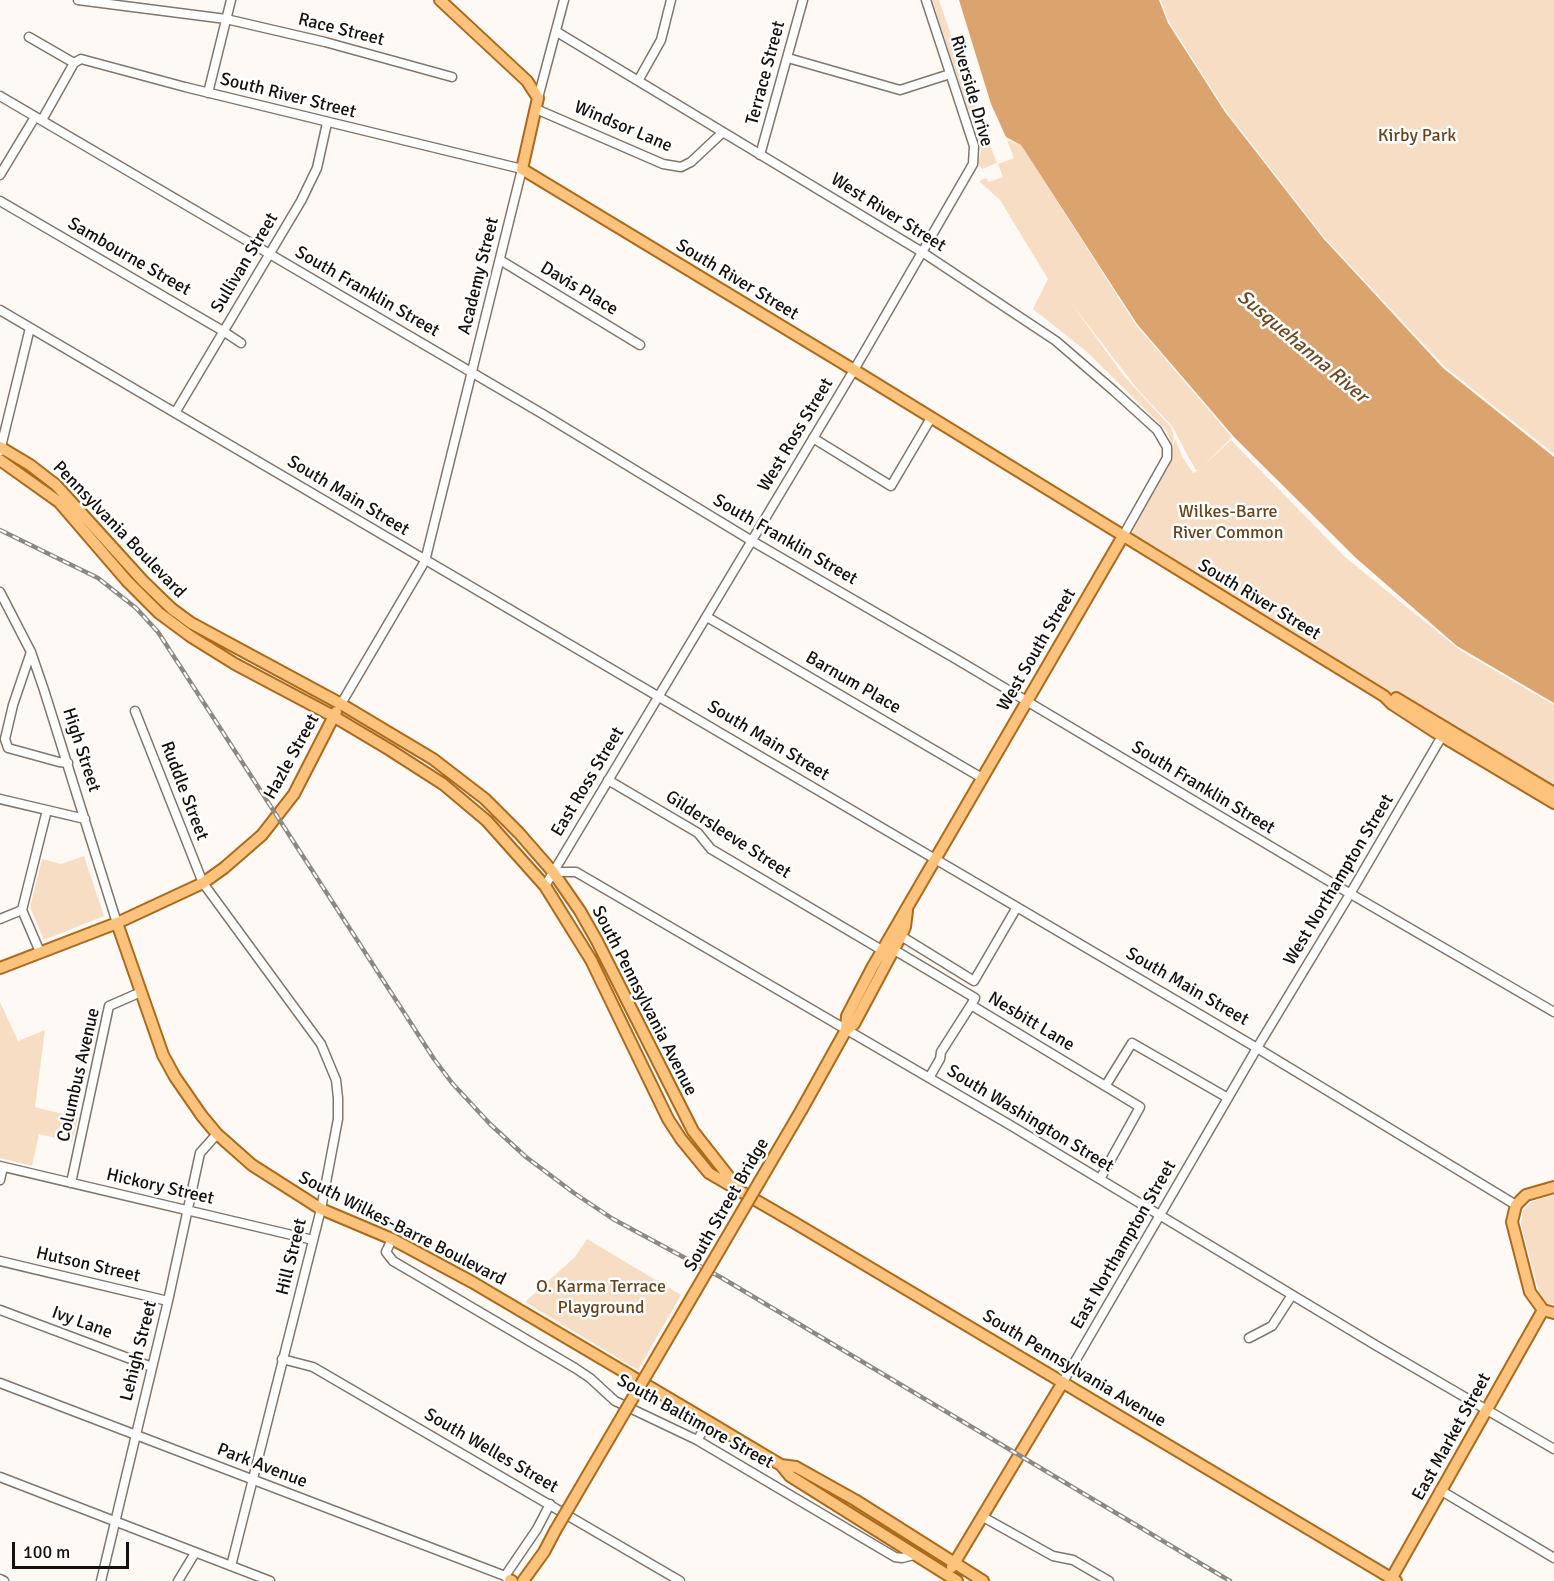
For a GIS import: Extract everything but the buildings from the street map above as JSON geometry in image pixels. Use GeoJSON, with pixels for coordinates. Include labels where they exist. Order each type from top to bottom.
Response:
{"type":"FeatureCollection","features":[{"type":"Feature","properties":{"kind":"main road"},"geometry":{"type":"LineString","coordinates":[[440,0],[527,81],[537,104]]}},
{"type":"Feature","properties":{"kind":"main road","name":"Academy Street"},"geometry":{"type":"LineString","coordinates":[[522,169],[537,104]]}},
{"type":"Feature","properties":{"kind":"main road","name":"South River Street"},"geometry":{"type":"LineString","coordinates":[[522,169],[854,370],[1384,696],[1392,704],[1554,793]]}},
{"type":"Feature","properties":{"kind":"main road","name":"Pennsylvania Boulevard"},"geometry":{"type":"LineString","coordinates":[[0,449],[30,465],[56,484],[143,581],[172,609],[210,635],[341,704]]}},
{"type":"Feature","properties":{"kind":"main road","name":"Pennsylvania Boulevard"},"geometry":{"type":"LineString","coordinates":[[0,460],[59,502],[127,581],[159,613],[190,636],[235,664],[333,716]]}},
{"type":"Feature","properties":{"kind":"main road","name":"West South Street"},"geometry":{"type":"LineString","coordinates":[[907,910],[1123,536]]}},
{"type":"Feature","properties":{"kind":"main road","name":"Hazle Street"},"geometry":{"type":"LineString","coordinates":[[0,968],[117,923],[202,883],[245,851],[278,817],[298,789],[341,704]]}},
{"type":"Feature","properties":{"kind":"main road","name":"South Pennsylvania Avenue"},"geometry":{"type":"LineString","coordinates":[[341,704],[433,759],[485,800],[519,833],[553,872],[597,940],[693,1131],[739,1190]]}},
{"type":"Feature","properties":{"kind":"main road","name":"South Pennsylvania Avenue"},"geometry":{"type":"LineString","coordinates":[[333,716],[442,784],[487,821],[545,886],[591,960],[668,1119],[681,1140],[709,1173],[1392,1580]]}},
{"type":"Feature","properties":{"kind":"main road","name":"South River Street"},"geometry":{"type":"LineString","coordinates":[[1444,732],[1554,803]]}},
{"type":"Feature","properties":{"kind":"main road"},"geometry":{"type":"LineString","coordinates":[[888,950],[907,910]]}},
{"type":"Feature","properties":{"kind":"main road"},"geometry":{"type":"LineString","coordinates":[[888,950],[901,936],[905,927],[907,910]]}},
{"type":"Feature","properties":{"kind":"main road","name":"South Wilkes-Barre Boulevard"},"geometry":{"type":"LineString","coordinates":[[117,923],[163,1055],[187,1098],[217,1134],[266,1175],[321,1209],[392,1239],[472,1282],[709,1422],[781,1465],[790,1476],[860,1519],[949,1579]]}},
{"type":"Feature","properties":{"kind":"main road","name":"South Street Bridge"},"geometry":{"type":"LineString","coordinates":[[523,1581],[544,1552],[846,1030],[854,1024],[888,950]]}},
{"type":"Feature","properties":{"kind":"main road"},"geometry":{"type":"LineString","coordinates":[[1549,1311],[1530,1292],[1512,1222],[1516,1205],[1526,1195],[1554,1187]]}},
{"type":"Feature","properties":{"kind":"main road","name":"East Market Street"},"geometry":{"type":"LineString","coordinates":[[1392,1580],[1486,1408],[1549,1311]]}},
{"type":"Feature","properties":{"kind":"main road","name":"East Northampton Street"},"geometry":{"type":"LineString","coordinates":[[949,1579],[954,1563],[1063,1382]]}},
{"type":"Feature","properties":{"kind":"main road","name":"South Wilkes-Barre Boulevard"},"geometry":{"type":"LineString","coordinates":[[781,1465],[796,1467],[855,1500],[982,1581]]}},
{"type":"Feature","properties":{"kind":"street","name":"Race Street"},"geometry":{"type":"LineString","coordinates":[[78,0],[226,19],[316,39],[452,77]]}},
{"type":"Feature","properties":{"kind":"street"},"geometry":{"type":"LineString","coordinates":[[208,93],[231,0]]}},
{"type":"Feature","properties":{"kind":"street","name":"Academy Street"},"geometry":{"type":"LineString","coordinates":[[537,104],[564,0]]}},
{"type":"Feature","properties":{"kind":"street"},"geometry":{"type":"LineString","coordinates":[[638,81],[662,40],[671,0]]}},
{"type":"Feature","properties":{"kind":"street","name":"Terrace Street"},"geometry":{"type":"LineString","coordinates":[[760,155],[803,0]]}},
{"type":"Feature","properties":{"kind":"street","name":"Riverside Drive"},"geometry":{"type":"LineString","coordinates":[[922,252],[973,164],[974,146],[926,0]]}},
{"type":"Feature","properties":{"kind":"street","name":"West River Street"},"geometry":{"type":"LineString","coordinates":[[557,32],[922,252],[1056,340],[1157,430],[1167,447],[1167,458]]}},
{"type":"Feature","properties":{"kind":"street"},"geometry":{"type":"LineString","coordinates":[[0,175],[74,63],[29,37]]}},
{"type":"Feature","properties":{"kind":"street"},"geometry":{"type":"LineString","coordinates":[[788,58],[900,90],[950,74]]}},
{"type":"Feature","properties":{"kind":"street","name":"South River Street"},"geometry":{"type":"LineString","coordinates":[[74,63],[81,59],[327,123],[522,169]]}},
{"type":"Feature","properties":{"kind":"street","name":"South Franklin Street"},"geometry":{"type":"LineString","coordinates":[[0,96],[471,372],[752,541],[1350,894],[1554,1012]]}},
{"type":"Feature","properties":{"kind":"street","name":"Windsor Lane"},"geometry":{"type":"LineString","coordinates":[[537,104],[663,164],[681,167],[691,162],[723,132]]}},
{"type":"Feature","properties":{"kind":"street","name":"Sullivan Street"},"geometry":{"type":"LineString","coordinates":[[175,413],[301,201],[317,168],[327,123]]}},
{"type":"Feature","properties":{"kind":"street","name":"Academy Street"},"geometry":{"type":"LineString","coordinates":[[425,561],[522,169]]}},
{"type":"Feature","properties":{"kind":"street","name":"Sambourne Street"},"geometry":{"type":"LineString","coordinates":[[0,201],[241,343]]}},
{"type":"Feature","properties":{"kind":"street","name":"West Ross Street"},"geometry":{"type":"LineString","coordinates":[[659,696],[922,252]]}},
{"type":"Feature","properties":{"kind":"street","name":"Davis Place"},"geometry":{"type":"LineString","coordinates":[[500,260],[640,345]]}},
{"type":"Feature","properties":{"kind":"street","name":"South Main Street"},"geometry":{"type":"LineString","coordinates":[[0,310],[1257,1048],[1516,1205]]}},
{"type":"Feature","properties":{"kind":"street"},"geometry":{"type":"LineString","coordinates":[[0,449],[30,328]]}},
{"type":"Feature","properties":{"kind":"street"},"geometry":{"type":"LineString","coordinates":[[813,438],[891,486],[931,418]]}},
{"type":"Feature","properties":{"kind":"street","name":"West South Street"},"geometry":{"type":"LineString","coordinates":[[1123,536],[1167,458]]}},
{"type":"Feature","properties":{"kind":"street","name":"Hazle Street"},"geometry":{"type":"LineString","coordinates":[[341,704],[425,561]]}},
{"type":"Feature","properties":{"kind":"street","name":"High Street"},"geometry":{"type":"LineString","coordinates":[[0,592],[31,652],[68,762],[117,923]]}},
{"type":"Feature","properties":{"kind":"street","name":"Barnum Place"},"geometry":{"type":"LineString","coordinates":[[707,617],[982,778]]}},
{"type":"Feature","properties":{"kind":"street"},"geometry":{"type":"LineString","coordinates":[[31,652],[5,739],[8,748],[59,762],[68,762]]}},
{"type":"Feature","properties":{"kind":"street","name":"East Ross Street"},"geometry":{"type":"LineString","coordinates":[[545,886],[659,696]]}},
{"type":"Feature","properties":{"kind":"street","name":"Ruddle Street"},"geometry":{"type":"LineString","coordinates":[[135,711],[202,883]]}},
{"type":"Feature","properties":{"kind":"street","name":"West Northampton Street"},"geometry":{"type":"LineString","coordinates":[[1257,1048],[1444,732]]}},
{"type":"Feature","properties":{"kind":"street","name":"Gildersleeve Street"},"geometry":{"type":"LineString","coordinates":[[608,780],[698,833],[711,849],[888,950]]}},
{"type":"Feature","properties":{"kind":"street"},"geometry":{"type":"LineString","coordinates":[[0,798],[85,819]]}},
{"type":"Feature","properties":{"kind":"street"},"geometry":{"type":"LineString","coordinates":[[40,952],[22,910],[47,810]]}},
{"type":"Feature","properties":{"kind":"street","name":"South Washington Street"},"geometry":{"type":"LineString","coordinates":[[553,872],[576,872],[929,1078],[1554,1449]]}},
{"type":"Feature","properties":{"kind":"street","name":"Hill Street"},"geometry":{"type":"LineString","coordinates":[[202,883],[321,1044],[330,1062],[337,1089],[338,1119],[321,1209],[231,1566]]}},
{"type":"Feature","properties":{"kind":"street"},"geometry":{"type":"LineString","coordinates":[[901,936],[974,981],[1017,907]]}},
{"type":"Feature","properties":{"kind":"street"},"geometry":{"type":"LineString","coordinates":[[0,919],[22,910]]}},
{"type":"Feature","properties":{"kind":"street","name":"Nesbitt Lane"},"geometry":{"type":"LineString","coordinates":[[888,950],[975,998],[971,1005],[1140,1107],[1100,1179]]}},
{"type":"Feature","properties":{"kind":"street","name":"Columbus Avenue"},"geometry":{"type":"LineString","coordinates":[[71,1183],[109,1006],[141,992]]}},
{"type":"Feature","properties":{"kind":"street"},"geometry":{"type":"LineString","coordinates":[[929,1078],[940,1059],[941,1052],[971,1005]]}},
{"type":"Feature","properties":{"kind":"street"},"geometry":{"type":"LineString","coordinates":[[1106,1085],[1132,1043],[1228,1098]]}},
{"type":"Feature","properties":{"kind":"street","name":"East Northampton Street"},"geometry":{"type":"LineString","coordinates":[[1063,1382],[1257,1048]]}},
{"type":"Feature","properties":{"kind":"street","name":"Lehigh Street"},"geometry":{"type":"LineString","coordinates":[[101,1581],[168,1301],[200,1153],[217,1134]]}},
{"type":"Feature","properties":{"kind":"street"},"geometry":{"type":"LineString","coordinates":[[0,1180],[2,1166]]}},
{"type":"Feature","properties":{"kind":"street","name":"Hickory Street"},"geometry":{"type":"LineString","coordinates":[[2,1166],[313,1240]]}},
{"type":"Feature","properties":{"kind":"street","name":"South Baltimore Street"},"geometry":{"type":"LineString","coordinates":[[392,1239],[386,1252],[393,1262],[590,1378],[615,1401],[697,1440],[895,1557],[914,1555]]}},
{"type":"Feature","properties":{"kind":"street","name":"Hutson Street"},"geometry":{"type":"LineString","coordinates":[[0,1261],[168,1301]]}},
{"type":"Feature","properties":{"kind":"street"},"geometry":{"type":"LineString","coordinates":[[1250,1338],[1272,1326],[1292,1295]]}},
{"type":"Feature","properties":{"kind":"street","name":"Ivy Lane"},"geometry":{"type":"LineString","coordinates":[[0,1310],[152,1367]]}},
{"type":"Feature","properties":{"kind":"street","name":"South Welles Street"},"geometry":{"type":"LineString","coordinates":[[282,1359],[313,1367],[680,1581]]}},
{"type":"Feature","properties":{"kind":"street","name":"Park Avenue"},"geometry":{"type":"LineString","coordinates":[[0,1383],[509,1579]]}},
{"type":"Feature","properties":{"kind":"street"},"geometry":{"type":"LineString","coordinates":[[697,1440],[709,1422]]}},
{"type":"Feature","properties":{"kind":"street"},"geometry":{"type":"LineString","coordinates":[[0,1477],[270,1581]]}},
{"type":"Feature","properties":{"kind":"street"},"geometry":{"type":"LineString","coordinates":[[1440,1490],[1554,1558]]}},
{"type":"Feature","properties":{"kind":"street"},"geometry":{"type":"LineString","coordinates":[[509,1579],[550,1504]]}},
{"type":"Feature","properties":{"kind":"street"},"geometry":{"type":"LineString","coordinates":[[983,1517],[1053,1556],[1073,1560],[1109,1581]]}},
{"type":"Feature","properties":{"kind":"street"},"geometry":{"type":"LineString","coordinates":[[848,1530],[860,1519]]}},
{"type":"Feature","properties":{"kind":"street"},"geometry":{"type":"LineString","coordinates":[[178,1581],[195,1553]]}},
{"type":"Feature","properties":{"kind":"street"},"geometry":{"type":"LineString","coordinates":[[0,1579],[4,1581]]}},
{"type":"Feature","properties":{"kind":"green space"},"geometry":{"type":"Polygon","coordinates":[[[932,0],[939,0],[978,113],[970,115],[932,0]]]}},
{"type":"Feature","properties":{"kind":"green space","name":"Kirby Park"},"geometry":{"type":"Polygon","coordinates":[[[1161,0],[1554,0],[1554,454],[1444,366],[1323,236],[1226,111],[1169,22],[1161,0]]]}},
{"type":"Feature","properties":{"kind":"green space"},"geometry":{"type":"Polygon","coordinates":[[[982,124],[997,163],[982,169],[978,164],[981,151],[974,125],[982,124]]]}},
{"type":"Feature","properties":{"kind":"green space","name":"Wilkes-Barre River Common"},"geometry":{"type":"Polygon","coordinates":[[[1007,140],[1021,145],[1136,325],[1232,437],[1203,466],[1231,440],[1345,557],[1461,651],[1554,705],[1554,789],[1249,608],[1133,535],[1132,529],[1167,470],[1175,439],[1183,458],[1193,473],[1199,470],[1196,470],[1172,426],[1139,391],[1071,303],[1124,376],[1171,427],[1174,437],[1172,448],[1168,434],[1163,427],[1087,352],[1033,309],[1048,279],[1000,200],[979,181],[986,178],[989,182],[1003,177],[998,164],[1014,158],[1007,140]]]}},
{"type":"Feature","properties":{"kind":"green space"},"geometry":{"type":"Polygon","coordinates":[[[84,856],[104,916],[44,940],[30,907],[42,859],[61,864],[84,856]]]}},
{"type":"Feature","properties":{"kind":"green space"},"geometry":{"type":"Polygon","coordinates":[[[0,1002],[18,1041],[45,1030],[35,1107],[78,1118],[72,1142],[39,1134],[32,1166],[0,1158],[0,1002]]]}},
{"type":"Feature","properties":{"kind":"green space"},"geometry":{"type":"Polygon","coordinates":[[[1554,1195],[1554,1304],[1547,1304],[1539,1292],[1521,1224],[1523,1210],[1533,1201],[1554,1195]]]}},
{"type":"Feature","properties":{"kind":"green space","name":"O. Karma Terrace Playground"},"geometry":{"type":"Polygon","coordinates":[[[587,1239],[681,1295],[638,1370],[525,1302],[575,1257],[587,1239]]]}},
{"type":"Feature","properties":{"kind":"water","name":"Susquehanna River"},"geometry":{"type":"Polygon","coordinates":[[[959,0],[1159,0],[1168,23],[1225,112],[1323,238],[1443,368],[1554,457],[1554,703],[1457,646],[1356,558],[1234,437],[1137,324],[1021,145],[1006,137],[991,104],[959,0]]]}},
{"type":"Feature","properties":{"kind":"railway"},"geometry":{"type":"LineString","coordinates":[[0,530],[98,578],[136,608],[158,632],[434,1059],[452,1083],[490,1124],[526,1157],[613,1219],[722,1278],[1230,1581]]}}]}
